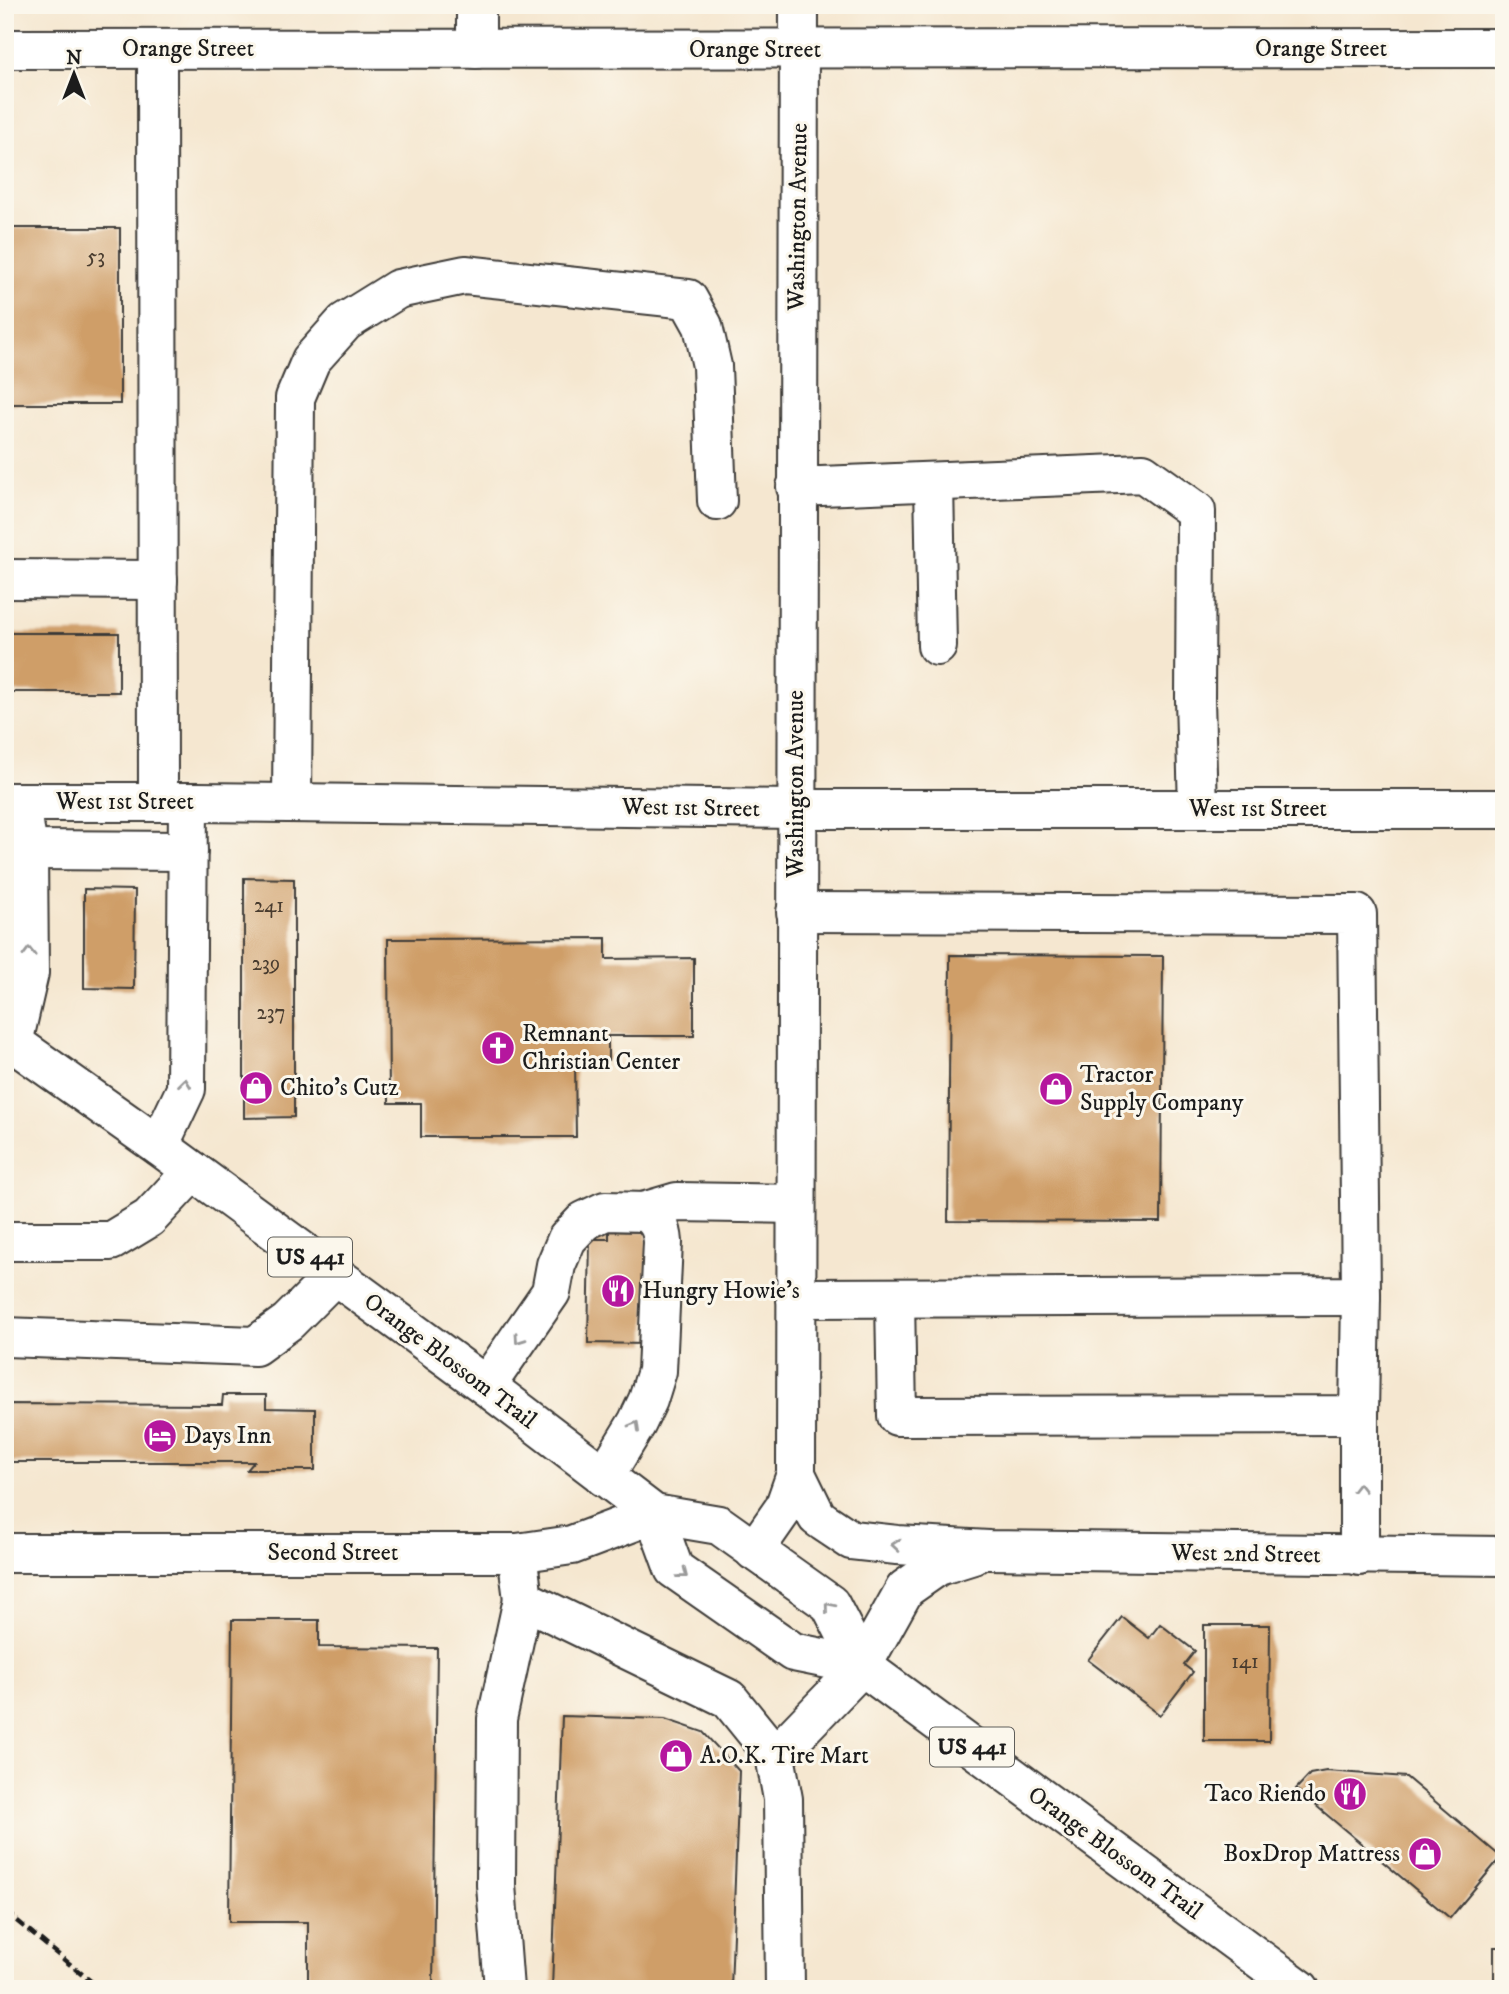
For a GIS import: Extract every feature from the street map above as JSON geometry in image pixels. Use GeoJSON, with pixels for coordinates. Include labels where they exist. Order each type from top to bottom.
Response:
{"type":"FeatureCollection","features":[{"type":"Feature","properties":{"kind":"street"},"geometry":{"type":"LineString","coordinates":[[476,5],[476,49]]}},
{"type":"Feature","properties":{"kind":"street","name":"Washington Avenue"},"geometry":{"type":"LineString","coordinates":[[754,1552],[784,1507],[796,1474],[799,5]]}},
{"type":"Feature","properties":{"kind":"street","name":"Orange Street"},"geometry":{"type":"LineString","coordinates":[[5,48],[1504,48]]}},
{"type":"Feature","properties":{"kind":"street"},"geometry":{"type":"LineString","coordinates":[[157,49],[158,580],[173,802],[188,851],[186,1089],[159,1146]]}},
{"type":"Feature","properties":{"kind":"street"},"geometry":{"type":"LineString","coordinates":[[292,803],[295,398],[311,360],[345,322],[398,289],[465,275],[688,299],[703,326],[712,366],[717,501]]}},
{"type":"Feature","properties":{"kind":"street"},"geometry":{"type":"LineString","coordinates":[[796,487],[1143,473],[1196,511],[1195,699],[1198,809]]}},
{"type":"Feature","properties":{"kind":"street"},"geometry":{"type":"LineString","coordinates":[[933,482],[937,646]]}},
{"type":"Feature","properties":{"kind":"street"},"geometry":{"type":"LineString","coordinates":[[5,579],[158,580]]}},
{"type":"Feature","properties":{"kind":"street"},"geometry":{"type":"LineString","coordinates":[[9,1040],[29,972],[28,850],[13,802]]}},
{"type":"Feature","properties":{"kind":"street","name":"West 1st Street"},"geometry":{"type":"LineString","coordinates":[[13,802],[796,809],[1504,809]]}},
{"type":"Feature","properties":{"kind":"street"},"geometry":{"type":"LineString","coordinates":[[28,850],[188,851]]}},
{"type":"Feature","properties":{"kind":"street"},"geometry":{"type":"LineString","coordinates":[[796,912],[1357,914],[1361,1296],[1359,1556]]}},
{"type":"Feature","properties":{"kind":"street","name":"Orange Blossom Trail"},"geometry":{"type":"LineString","coordinates":[[9,1040],[335,1275],[654,1514],[719,1525],[830,1604],[862,1666]]}},
{"type":"Feature","properties":{"kind":"street"},"geometry":{"type":"LineString","coordinates":[[5,1241],[111,1241],[149,1218],[193,1171]]}},
{"type":"Feature","properties":{"kind":"street"},"geometry":{"type":"LineString","coordinates":[[643,1212],[677,1202],[796,1204]]}},
{"type":"Feature","properties":{"kind":"street"},"geometry":{"type":"LineString","coordinates":[[486,1386],[551,1292],[556,1265],[567,1239],[583,1222],[605,1211],[647,1212],[662,1228],[663,1242],[657,1371],[643,1412],[604,1477]]}},
{"type":"Feature","properties":{"kind":"street"},"geometry":{"type":"LineString","coordinates":[[5,1337],[255,1346],[288,1322],[335,1275]]}},
{"type":"Feature","properties":{"kind":"street"},"geometry":{"type":"LineString","coordinates":[[796,1298],[1361,1296]]}},
{"type":"Feature","properties":{"kind":"street"},"geometry":{"type":"LineString","coordinates":[[895,1298],[898,1416],[1359,1415]]}},
{"type":"Feature","properties":{"kind":"street","name":"West 2nd Street"},"geometry":{"type":"LineString","coordinates":[[796,1474],[817,1517],[851,1540],[989,1550],[1504,1556]]}},
{"type":"Feature","properties":{"kind":"street","name":"Orange Blossom Trail"},"geometry":{"type":"LineString","coordinates":[[654,1514],[674,1569],[793,1652],[862,1666],[1300,1989]]}},
{"type":"Feature","properties":{"kind":"street","name":"Second Street"},"geometry":{"type":"LineString","coordinates":[[5,1553],[517,1553],[572,1545],[654,1514]]}},
{"type":"Feature","properties":{"kind":"street","name":"West 2nd Street"},"geometry":{"type":"LineString","coordinates":[[775,1756],[862,1666],[905,1589],[938,1566],[989,1550]]}},
{"type":"Feature","properties":{"kind":"street"},"geometry":{"type":"LineString","coordinates":[[503,1989],[496,1885],[497,1719],[523,1599],[517,1553]]}},
{"type":"Feature","properties":{"kind":"street"},"geometry":{"type":"LineString","coordinates":[[523,1599],[729,1699],[775,1756],[783,1798],[785,1989]]}},
{"type":"Feature","properties":{"kind":"building"},"geometry":{"type":"Polygon","coordinates":[[[5,228],[120,228],[120,404],[5,404],[5,228]]]}},
{"type":"Feature","properties":{"kind":"building"},"geometry":{"type":"Polygon","coordinates":[[[5,633],[119,633],[119,692],[5,692],[5,633]]]}},
{"type":"Feature","properties":{"kind":"building"},"geometry":{"type":"Polygon","coordinates":[[[244,878],[294,879],[294,1117],[244,1118],[244,878]]]}},
{"type":"Feature","properties":{"kind":"building"},"geometry":{"type":"Polygon","coordinates":[[[84,889],[135,890],[134,989],[84,988],[84,889]]]}},
{"type":"Feature","properties":{"kind":"building","name":"Remnant Christian Center"},"geometry":{"type":"Polygon","coordinates":[[[606,938],[606,959],[694,958],[694,1036],[608,1036],[608,1060],[575,1060],[576,1137],[421,1137],[421,1103],[389,1103],[388,939],[606,938]]]}},
{"type":"Feature","properties":{"kind":"building","name":"Tractor Supply Company"},"geometry":{"type":"Polygon","coordinates":[[[950,955],[1163,956],[1161,1222],[948,1221],[950,955]]]}},
{"type":"Feature","properties":{"kind":"building","name":"Hungry Howie's"},"geometry":{"type":"Polygon","coordinates":[[[609,1231],[647,1232],[646,1344],[588,1343],[590,1239],[609,1239],[609,1231]]]}},
{"type":"Feature","properties":{"kind":"building","name":"Days Inn"},"geometry":{"type":"Polygon","coordinates":[[[223,1395],[266,1395],[266,1408],[315,1409],[315,1470],[247,1470],[254,1462],[5,1462],[5,1404],[222,1405],[223,1395]]]}},
{"type":"Feature","properties":{"kind":"building"},"geometry":{"type":"Polygon","coordinates":[[[1122,1617],[1149,1638],[1160,1624],[1195,1651],[1184,1665],[1193,1672],[1160,1715],[1088,1660],[1122,1617]]]}},
{"type":"Feature","properties":{"kind":"building"},"geometry":{"type":"Polygon","coordinates":[[[232,1620],[319,1620],[319,1647],[437,1648],[433,1989],[308,1989],[308,1922],[229,1922],[232,1620]]]}},
{"type":"Feature","properties":{"kind":"building"},"geometry":{"type":"Polygon","coordinates":[[[1204,1625],[1270,1625],[1269,1741],[1204,1741],[1204,1625]]]}},
{"type":"Feature","properties":{"kind":"building"},"geometry":{"type":"Polygon","coordinates":[[[562,1716],[665,1719],[703,1732],[739,1771],[731,1989],[552,1989],[562,1716]]]}},
{"type":"Feature","properties":{"kind":"building"},"geometry":{"type":"Polygon","coordinates":[[[1326,1771],[1406,1777],[1501,1857],[1450,1918],[1296,1789],[1310,1774],[1326,1771]]]}},
{"type":"Feature","properties":{"kind":"building"},"geometry":{"type":"Polygon","coordinates":[[[1494,1947],[1504,1947],[1504,1989],[1494,1989],[1494,1947]]]}},
{"type":"Feature","properties":{"kind":"railway"},"geometry":{"type":"LineString","coordinates":[[5,1911],[100,1989]]}},
{"type":"Feature","properties":{"kind":"place","name":"Remnant Christian Center"},"geometry":{"type":"Point","coordinates":[498,1048]}},
{"type":"Feature","properties":{"kind":"place","name":"Chito's Cutz"},"geometry":{"type":"Point","coordinates":[256,1088]}},
{"type":"Feature","properties":{"kind":"place","name":"Tractor Supply Company"},"geometry":{"type":"Point","coordinates":[1056,1089]}},
{"type":"Feature","properties":{"kind":"place","name":"Hungry Howie's"},"geometry":{"type":"Point","coordinates":[618,1291]}},
{"type":"Feature","properties":{"kind":"place","name":"Days Inn"},"geometry":{"type":"Point","coordinates":[160,1436]}},
{"type":"Feature","properties":{"kind":"place","name":"A.O.K. Tire Mart"},"geometry":{"type":"Point","coordinates":[676,1756]}},
{"type":"Feature","properties":{"kind":"place","name":"Taco Riendo"},"geometry":{"type":"Point","coordinates":[1350,1794]}},
{"type":"Feature","properties":{"kind":"place","name":"BoxDrop Mattress"},"geometry":{"type":"Point","coordinates":[1425,1854]}}]}
